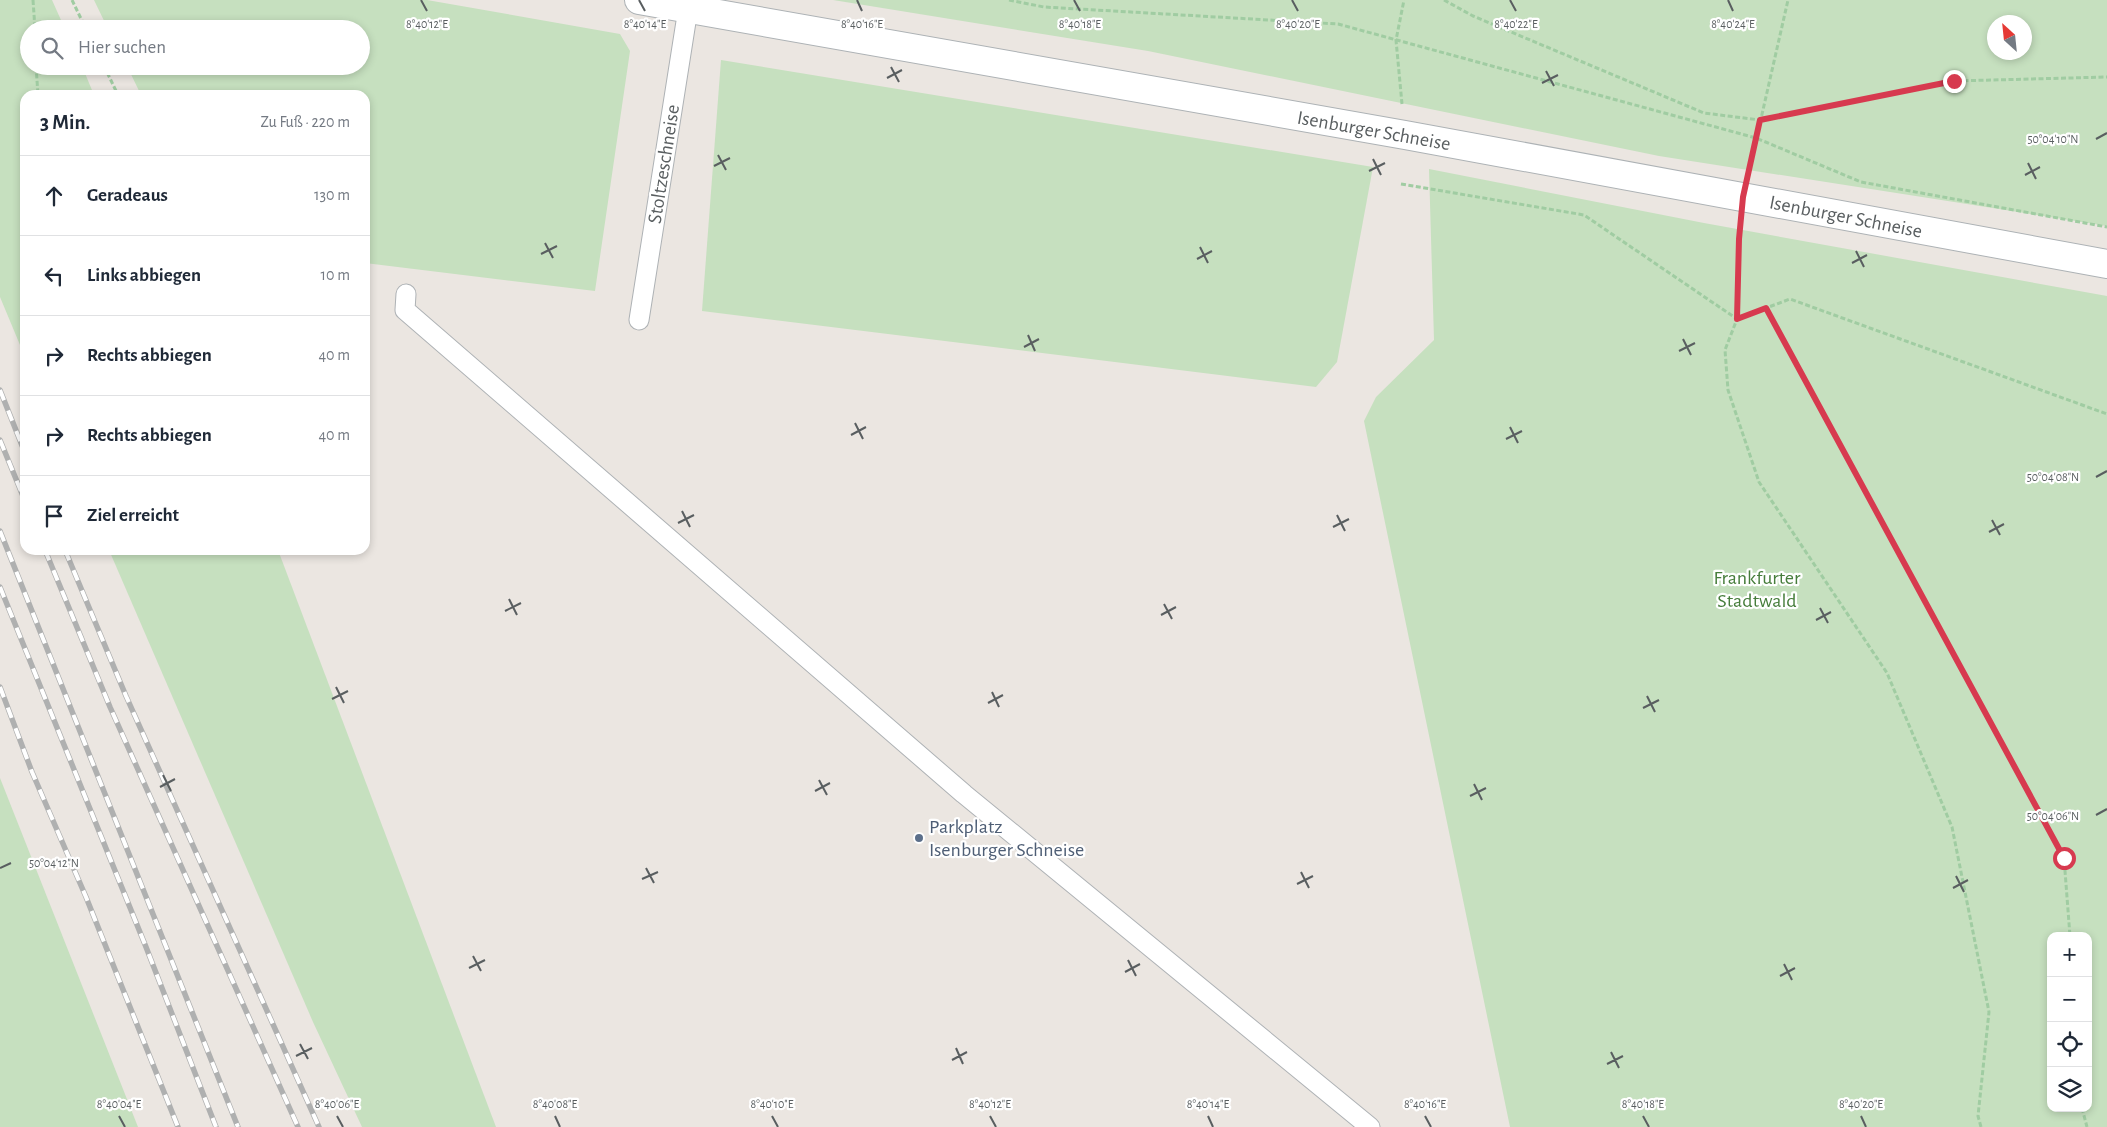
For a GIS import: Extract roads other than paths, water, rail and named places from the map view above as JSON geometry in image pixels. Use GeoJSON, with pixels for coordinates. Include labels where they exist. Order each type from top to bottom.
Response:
{"type":"FeatureCollection","features":[{"type":"Feature","properties":{"kind":"main road","name":"Isenburger Schneise"},"geometry":{"type":"LineString","coordinates":[[639,0],[1405,135],[2107,264]]}},
{"type":"Feature","properties":{"kind":"lane","name":"Stoltzeschneise"},"geometry":{"type":"LineString","coordinates":[[639,320],[688,8]]}},
{"type":"Feature","properties":{"kind":"lane"},"geometry":{"type":"LineString","coordinates":[[406,294],[405,310],[964,794],[1370,1127]]}},
{"type":"Feature","properties":{"kind":"railway"},"geometry":{"type":"LineString","coordinates":[[0,390],[20,440]]}},
{"type":"Feature","properties":{"kind":"railway"},"geometry":{"type":"LineString","coordinates":[[0,440],[20,489]]}},
{"type":"Feature","properties":{"kind":"railway"},"geometry":{"type":"LineString","coordinates":[[0,531],[238,1127]]}},
{"type":"Feature","properties":{"kind":"railway"},"geometry":{"type":"LineString","coordinates":[[47,555],[110,707],[298,1127]]}},
{"type":"Feature","properties":{"kind":"railway"},"geometry":{"type":"LineString","coordinates":[[67,555],[126,696],[319,1127]]}},
{"type":"Feature","properties":{"kind":"railway"},"geometry":{"type":"LineString","coordinates":[[0,587],[146,947],[216,1127]]}},
{"type":"Feature","properties":{"kind":"railway"},"geometry":{"type":"LineString","coordinates":[[0,687],[32,772],[86,897],[178,1127]]}},
{"type":"Feature","properties":{"kind":"place","name":"Parkplatz Isenburger Schneise"},"geometry":{"type":"Point","coordinates":[919,838]}},
{"type":"Feature","properties":{"kind":"park label","name":"Frankfurter Stadtwald"},"geometry":{"type":"Point","coordinates":[1757,588]}}]}
